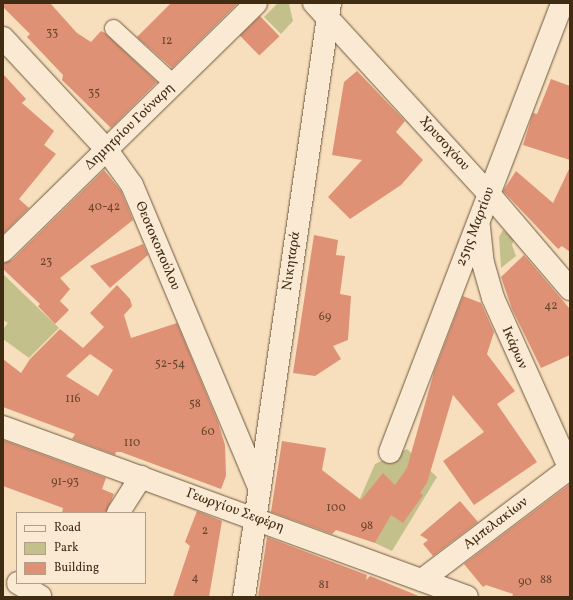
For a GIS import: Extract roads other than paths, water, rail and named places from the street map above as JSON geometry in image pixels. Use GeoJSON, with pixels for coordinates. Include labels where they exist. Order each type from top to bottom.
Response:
{"type":"FeatureCollection","features":[{"type":"Feature","properties":{"kind":"street","name":"Δημητρίου Γούναρη"},"geometry":{"type":"LineString","coordinates":[[3,251],[256,3]]}},
{"type":"Feature","properties":{"kind":"street","name":"25ης Μαρτίου"},"geometry":{"type":"LineString","coordinates":[[390,452],[489,194],[562,30],[562,3]]}},
{"type":"Feature","properties":{"kind":"street","name":"Χρυσοχόου"},"geometry":{"type":"LineString","coordinates":[[324,8],[489,194],[570,289]]}},
{"type":"Feature","properties":{"kind":"street","name":"Νικηταρά"},"geometry":{"type":"LineString","coordinates":[[244,597],[324,8]]}},
{"type":"Feature","properties":{"kind":"street"},"geometry":{"type":"LineString","coordinates":[[113,28],[174,84]]}},
{"type":"Feature","properties":{"kind":"street","name":"Θεοτοκοπούλου"},"geometry":{"type":"LineString","coordinates":[[3,38],[106,149],[132,185],[259,487]]}},
{"type":"Feature","properties":{"kind":"street","name":"Ικάρων"},"geometry":{"type":"LineString","coordinates":[[478,222],[483,263],[493,298],[570,468]]}},
{"type":"Feature","properties":{"kind":"street","name":"Γεωργίου Σεφέρη"},"geometry":{"type":"LineString","coordinates":[[3,426],[467,597]]}},
{"type":"Feature","properties":{"kind":"street","name":"Αμπελακίων"},"geometry":{"type":"LineString","coordinates":[[422,580],[570,468]]}},
{"type":"Feature","properties":{"kind":"street"},"geometry":{"type":"LineString","coordinates":[[119,512],[141,477]]}},
{"type":"Feature","properties":{"kind":"street"},"geometry":{"type":"LineString","coordinates":[[3,575],[16,582]]}},
{"type":"Feature","properties":{"kind":"street"},"geometry":{"type":"LineString","coordinates":[[20,584],[44,592]]}}]}
